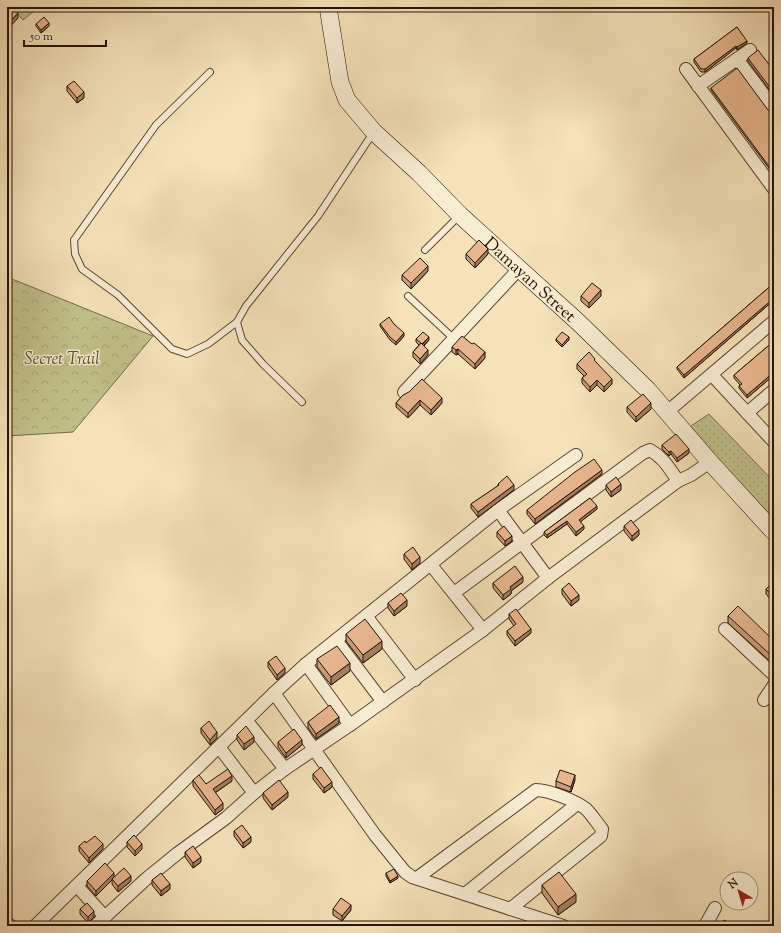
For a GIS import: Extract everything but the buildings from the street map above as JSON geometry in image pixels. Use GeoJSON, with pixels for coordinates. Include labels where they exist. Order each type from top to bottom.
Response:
{"type":"FeatureCollection","features":[{"type":"Feature","properties":{"kind":"street","name":"Damayan Street"},"geometry":{"type":"LineString","coordinates":[[328,7],[340,82],[347,100],[374,132],[460,215],[578,322],[648,390],[710,462],[774,532]]}},
{"type":"Feature","properties":{"kind":"street"},"geometry":{"type":"LineString","coordinates":[[698,86],[750,50]]}},
{"type":"Feature","properties":{"kind":"street"},"geometry":{"type":"LineString","coordinates":[[737,59],[774,108]]}},
{"type":"Feature","properties":{"kind":"street"},"geometry":{"type":"LineString","coordinates":[[686,69],[774,189]]}},
{"type":"Feature","properties":{"kind":"street"},"geometry":{"type":"LineString","coordinates":[[404,392],[519,269]]}},
{"type":"Feature","properties":{"kind":"street"},"geometry":{"type":"LineString","coordinates":[[667,412],[774,321]]}},
{"type":"Feature","properties":{"kind":"street"},"geometry":{"type":"LineString","coordinates":[[712,375],[774,442]]}},
{"type":"Feature","properties":{"kind":"street"},"geometry":{"type":"LineString","coordinates":[[747,413],[774,390]]}},
{"type":"Feature","properties":{"kind":"street"},"geometry":{"type":"LineString","coordinates":[[454,593],[650,450],[663,460],[678,481]]}},
{"type":"Feature","properties":{"kind":"street"},"geometry":{"type":"LineString","coordinates":[[35,926],[247,721],[274,693],[306,664],[498,510],[576,455]]}},
{"type":"Feature","properties":{"kind":"street"},"geometry":{"type":"LineString","coordinates":[[95,926],[146,879],[178,853],[226,818],[254,793],[415,680],[483,630],[548,578],[678,481],[691,475],[710,462]]}},
{"type":"Feature","properties":{"kind":"street"},"geometry":{"type":"LineString","coordinates":[[498,510],[548,578]]}},
{"type":"Feature","properties":{"kind":"street"},"geometry":{"type":"LineString","coordinates":[[431,565],[483,630]]}},
{"type":"Feature","properties":{"kind":"street"},"geometry":{"type":"LineString","coordinates":[[366,616],[415,680]]}},
{"type":"Feature","properties":{"kind":"street"},"geometry":{"type":"LineString","coordinates":[[725,629],[774,675]]}},
{"type":"Feature","properties":{"kind":"street"},"geometry":{"type":"LineString","coordinates":[[336,640],[383,702]]}},
{"type":"Feature","properties":{"kind":"street"},"geometry":{"type":"LineString","coordinates":[[306,664],[350,725]]}},
{"type":"Feature","properties":{"kind":"street"},"geometry":{"type":"LineString","coordinates":[[764,700],[774,685]]}},
{"type":"Feature","properties":{"kind":"street"},"geometry":{"type":"LineString","coordinates":[[274,693],[380,842],[405,872],[412,877],[562,926]]}},
{"type":"Feature","properties":{"kind":"street"},"geometry":{"type":"LineString","coordinates":[[247,721],[285,770]]}},
{"type":"Feature","properties":{"kind":"street"},"geometry":{"type":"LineString","coordinates":[[219,748],[254,793]]}},
{"type":"Feature","properties":{"kind":"street"},"geometry":{"type":"LineString","coordinates":[[417,878],[536,790],[543,790],[586,809],[602,829],[601,836],[510,909]]}},
{"type":"Feature","properties":{"kind":"street"},"geometry":{"type":"LineString","coordinates":[[466,894],[577,804]]}},
{"type":"Feature","properties":{"kind":"street"},"geometry":{"type":"LineString","coordinates":[[77,886],[105,917]]}},
{"type":"Feature","properties":{"kind":"street"},"geometry":{"type":"LineString","coordinates":[[705,926],[715,908]]}},
{"type":"Feature","properties":{"kind":"street"},"geometry":{"type":"LineString","coordinates":[[7,923],[11,926]]}},
{"type":"Feature","properties":{"kind":"lane"},"geometry":{"type":"LineString","coordinates":[[210,72],[156,124],[74,240],[75,254],[82,269],[118,295],[172,349],[187,354],[208,344],[238,322],[246,306],[318,216],[374,132]]}},
{"type":"Feature","properties":{"kind":"lane"},"geometry":{"type":"LineString","coordinates":[[425,250],[460,215]]}},
{"type":"Feature","properties":{"kind":"lane"},"geometry":{"type":"LineString","coordinates":[[408,296],[453,338]]}},
{"type":"Feature","properties":{"kind":"lane"},"geometry":{"type":"LineString","coordinates":[[238,322],[242,340],[263,364],[302,402]]}},
{"type":"Feature","properties":{"kind":"green space"},"geometry":{"type":"Polygon","coordinates":[[[11,7],[39,7],[23,20],[11,7]]]}},
{"type":"Feature","properties":{"kind":"green space","name":"Secret Trail"},"geometry":{"type":"Polygon","coordinates":[[[7,277],[153,336],[73,432],[7,436],[7,277]]]}},
{"type":"Feature","properties":{"kind":"green space"},"geometry":{"type":"Polygon","coordinates":[[[709,414],[774,482],[774,522],[688,428],[709,414]]]}}]}
